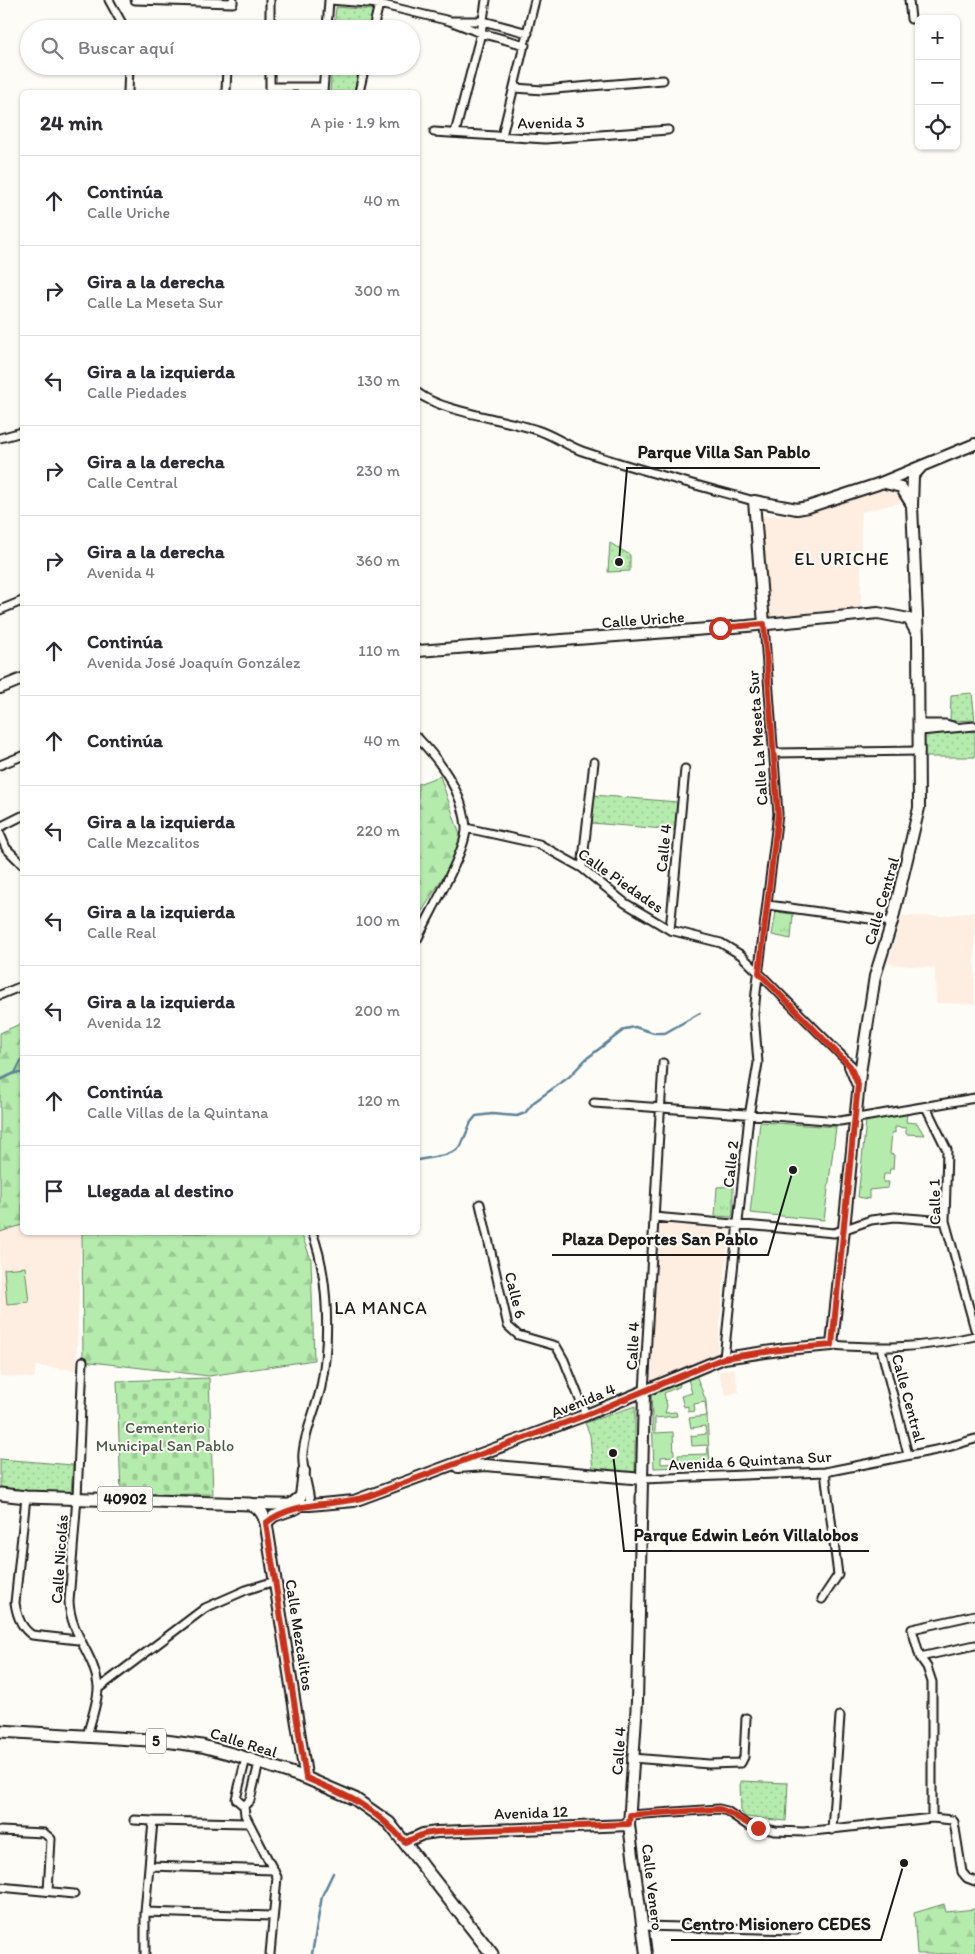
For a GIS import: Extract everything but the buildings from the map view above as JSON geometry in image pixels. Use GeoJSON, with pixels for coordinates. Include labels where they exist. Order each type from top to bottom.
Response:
{"type":"FeatureCollection","features":[{"type":"Feature","properties":{"kind":"main road"},"geometry":{"type":"LineString","coordinates":[[756,521],[759,514],[765,510],[797,509],[847,496],[975,444]]}},
{"type":"Feature","properties":{"kind":"main road","name":"Calle Central"},"geometry":{"type":"LineString","coordinates":[[832,1345],[854,1119],[875,976],[892,922],[917,825],[921,790],[918,637],[912,506],[913,476],[922,466]]}},
{"type":"Feature","properties":{"kind":"main road"},"geometry":{"type":"LineString","coordinates":[[878,484],[892,483],[901,487],[912,506]]}},
{"type":"Feature","properties":{"kind":"main road"},"geometry":{"type":"LineString","coordinates":[[754,501],[797,509]]}},
{"type":"Feature","properties":{"kind":"main road","name":"Calle La Meseta Sur"},"geometry":{"type":"LineString","coordinates":[[754,501],[764,624]]}},
{"type":"Feature","properties":{"kind":"main road"},"geometry":{"type":"LineString","coordinates":[[878,613],[909,607],[916,594]]}},
{"type":"Feature","properties":{"kind":"main road"},"geometry":{"type":"LineString","coordinates":[[762,612],[766,619],[777,622]]}},
{"type":"Feature","properties":{"kind":"main road","name":"Calle Uriche"},"geometry":{"type":"LineString","coordinates":[[420,652],[878,613],[909,618],[914,624],[918,637]]}},
{"type":"Feature","properties":{"kind":"main road"},"geometry":{"type":"LineString","coordinates":[[0,688],[20,680]]}},
{"type":"Feature","properties":{"kind":"main road"},"geometry":{"type":"LineString","coordinates":[[850,1066],[858,1085]]}},
{"type":"Feature","properties":{"kind":"main road","name":"Avenida 4"},"geometry":{"type":"LineString","coordinates":[[433,1471],[512,1444],[724,1358],[786,1349],[832,1345]]}},
{"type":"Feature","properties":{"kind":"main road","name":"Calle 4"},"geometry":{"type":"LineString","coordinates":[[629,1820],[637,1684],[644,1392]]}},
{"type":"Feature","properties":{"kind":"main road"},"geometry":{"type":"LineString","coordinates":[[486,1465],[484,1462],[486,1457],[512,1444]]}},
{"type":"Feature","properties":{"kind":"main road","name":"40902"},"geometry":{"type":"LineString","coordinates":[[0,1494],[26,1497],[310,1505],[354,1501],[433,1471],[486,1465],[643,1480]]}},
{"type":"Feature","properties":{"kind":"main road"},"geometry":{"type":"LineString","coordinates":[[290,1505],[301,1496],[304,1471]]}},
{"type":"Feature","properties":{"kind":"main road","name":"Calle Mezcalitos"},"geometry":{"type":"LineString","coordinates":[[250,1504],[258,1507],[266,1523],[306,1778]]}},
{"type":"Feature","properties":{"kind":"main road"},"geometry":{"type":"LineString","coordinates":[[266,1523],[286,1511],[310,1505]]}},
{"type":"Feature","properties":{"kind":"main road","name":"Calle Real"},"geometry":{"type":"LineString","coordinates":[[0,1731],[202,1746],[306,1778],[355,1799],[372,1810],[405,1842],[492,1954]]}},
{"type":"Feature","properties":{"kind":"main road","name":"Avenida 12"},"geometry":{"type":"LineString","coordinates":[[405,1842],[424,1834],[437,1832],[629,1820]]}},
{"type":"Feature","properties":{"kind":"main road","name":"Calle Venero"},"geometry":{"type":"LineString","coordinates":[[629,1820],[646,1954]]}},
{"type":"Feature","properties":{"kind":"street"},"geometry":{"type":"LineString","coordinates":[[109,0],[120,20]]}},
{"type":"Feature","properties":{"kind":"street"},"geometry":{"type":"LineString","coordinates":[[135,0],[233,3],[233,0]]}},
{"type":"Feature","properties":{"kind":"street"},"geometry":{"type":"LineString","coordinates":[[270,0],[270,20]]}},
{"type":"Feature","properties":{"kind":"street"},"geometry":{"type":"LineString","coordinates":[[328,20],[330,0],[380,2],[450,21],[481,33],[526,45]]}},
{"type":"Feature","properties":{"kind":"street"},"geometry":{"type":"LineString","coordinates":[[454,133],[481,33],[486,0]]}},
{"type":"Feature","properties":{"kind":"street"},"geometry":{"type":"LineString","coordinates":[[502,136],[536,0]]}},
{"type":"Feature","properties":{"kind":"street"},"geometry":{"type":"LineString","coordinates":[[909,0],[911,19]]}},
{"type":"Feature","properties":{"kind":"street"},"geometry":{"type":"LineString","coordinates":[[376,20],[380,2]]}},
{"type":"Feature","properties":{"kind":"street"},"geometry":{"type":"LineString","coordinates":[[450,21],[483,21],[528,33]]}},
{"type":"Feature","properties":{"kind":"street"},"geometry":{"type":"LineString","coordinates":[[128,90],[129,75]]}},
{"type":"Feature","properties":{"kind":"street"},"geometry":{"type":"LineString","coordinates":[[226,90],[227,75]]}},
{"type":"Feature","properties":{"kind":"street"},"geometry":{"type":"LineString","coordinates":[[270,75],[270,90],[323,90],[324,75]]}},
{"type":"Feature","properties":{"kind":"street"},"geometry":{"type":"LineString","coordinates":[[359,90],[363,75]]}},
{"type":"Feature","properties":{"kind":"street"},"geometry":{"type":"LineString","coordinates":[[515,88],[543,90],[664,80]]}},
{"type":"Feature","properties":{"kind":"street","name":"Avenida 3"},"geometry":{"type":"LineString","coordinates":[[434,132],[545,139],[668,130]]}},
{"type":"Feature","properties":{"kind":"street"},"geometry":{"type":"LineString","coordinates":[[420,395],[424,398],[449,406],[538,430],[578,449],[618,463],[754,501]]}},
{"type":"Feature","properties":{"kind":"street"},"geometry":{"type":"LineString","coordinates":[[1,436],[20,432]]}},
{"type":"Feature","properties":{"kind":"street"},"geometry":{"type":"LineString","coordinates":[[0,610],[20,602]]}},
{"type":"Feature","properties":{"kind":"street","name":"Calle La Meseta Sur"},"geometry":{"type":"LineString","coordinates":[[759,973],[778,814],[764,624]]}},
{"type":"Feature","properties":{"kind":"street"},"geometry":{"type":"LineString","coordinates":[[920,728],[946,724],[956,727],[975,726]]}},
{"type":"Feature","properties":{"kind":"street"},"geometry":{"type":"LineString","coordinates":[[420,740],[448,775],[457,793],[466,828],[456,860],[420,934]]}},
{"type":"Feature","properties":{"kind":"street"},"geometry":{"type":"LineString","coordinates":[[774,752],[920,751]]}},
{"type":"Feature","properties":{"kind":"street"},"geometry":{"type":"LineString","coordinates":[[0,765],[20,757]]}},
{"type":"Feature","properties":{"kind":"street"},"geometry":{"type":"LineString","coordinates":[[582,868],[594,762]]}},
{"type":"Feature","properties":{"kind":"street","name":"Calle 4"},"geometry":{"type":"LineString","coordinates":[[670,930],[685,769]]}},
{"type":"Feature","properties":{"kind":"street"},"geometry":{"type":"LineString","coordinates":[[0,826],[20,817]]}},
{"type":"Feature","properties":{"kind":"street","name":"Calle Piedades"},"geometry":{"type":"LineString","coordinates":[[466,828],[539,844],[582,868],[625,903],[670,930],[721,943],[741,955],[850,1066],[860,1073]]}},
{"type":"Feature","properties":{"kind":"street"},"geometry":{"type":"LineString","coordinates":[[0,834],[6,848],[20,862]]}},
{"type":"Feature","properties":{"kind":"street"},"geometry":{"type":"LineString","coordinates":[[768,905],[892,922]]}},
{"type":"Feature","properties":{"kind":"street","name":"Calle 2"},"geometry":{"type":"LineString","coordinates":[[724,1358],[749,1116],[758,1063],[754,1014],[759,973]]}},
{"type":"Feature","properties":{"kind":"street"},"geometry":{"type":"LineString","coordinates":[[0,995],[20,987]]}},
{"type":"Feature","properties":{"kind":"street","name":"Calle 4"},"geometry":{"type":"LineString","coordinates":[[644,1392],[663,1064]]}},
{"type":"Feature","properties":{"kind":"street"},"geometry":{"type":"LineString","coordinates":[[594,1103],[749,1116],[840,1121],[975,1098]]}},
{"type":"Feature","properties":{"kind":"street","name":"Calle 1"},"geometry":{"type":"LineString","coordinates":[[926,1107],[947,1150],[945,1221],[975,1329]]}},
{"type":"Feature","properties":{"kind":"street","name":"Calle 6"},"geometry":{"type":"LineString","coordinates":[[480,1204],[508,1326],[518,1335],[556,1346],[564,1360],[586,1415]]}},
{"type":"Feature","properties":{"kind":"street"},"geometry":{"type":"LineString","coordinates":[[654,1217],[738,1226],[834,1233],[871,1220],[896,1217],[945,1221]]}},
{"type":"Feature","properties":{"kind":"street"},"geometry":{"type":"LineString","coordinates":[[310,1505],[303,1452],[321,1386],[325,1345],[324,1280],[319,1250],[313,1235]]}},
{"type":"Feature","properties":{"kind":"street"},"geometry":{"type":"LineString","coordinates":[[832,1345],[880,1348],[932,1345],[975,1336]]}},
{"type":"Feature","properties":{"kind":"street","name":"Calle Central"},"geometry":{"type":"LineString","coordinates":[[880,1348],[908,1455]]}},
{"type":"Feature","properties":{"kind":"street","name":"Calle Nicolás"},"geometry":{"type":"LineString","coordinates":[[84,1361],[77,1497],[68,1602],[69,1618],[78,1640],[91,1663],[99,1688]]}},
{"type":"Feature","properties":{"kind":"street","name":"Avenida 6 Quintana Sur"},"geometry":{"type":"LineString","coordinates":[[643,1480],[825,1472],[953,1446],[975,1438]]}},
{"type":"Feature","properties":{"kind":"street"},"geometry":{"type":"LineString","coordinates":[[822,1599],[838,1575],[825,1472]]}},
{"type":"Feature","properties":{"kind":"street"},"geometry":{"type":"LineString","coordinates":[[26,1497],[15,1603],[16,1612],[26,1631],[32,1635],[78,1640]]}},
{"type":"Feature","properties":{"kind":"street"},"geometry":{"type":"LineString","coordinates":[[87,1736],[99,1688],[205,1608],[246,1590],[275,1581]]}},
{"type":"Feature","properties":{"kind":"street"},"geometry":{"type":"LineString","coordinates":[[932,1818],[932,1682],[927,1667],[920,1656],[912,1629],[975,1615]]}},
{"type":"Feature","properties":{"kind":"street"},"geometry":{"type":"LineString","coordinates":[[920,1656],[975,1645]]}},
{"type":"Feature","properties":{"kind":"street"},"geometry":{"type":"LineString","coordinates":[[832,1830],[840,1716]]}},
{"type":"Feature","properties":{"kind":"street"},"geometry":{"type":"LineString","coordinates":[[632,1758],[709,1764],[741,1763],[744,1757],[746,1718]]}},
{"type":"Feature","properties":{"kind":"street"},"geometry":{"type":"LineString","coordinates":[[246,1758],[236,1799],[244,1806],[247,1823],[274,1870],[278,1882],[272,1916],[270,1954]]}},
{"type":"Feature","properties":{"kind":"street"},"geometry":{"type":"LineString","coordinates":[[244,1806],[250,1800],[259,1763]]}},
{"type":"Feature","properties":{"kind":"street"},"geometry":{"type":"LineString","coordinates":[[629,1820],[719,1809],[726,1811],[748,1825],[775,1831],[804,1832],[932,1818],[952,1820],[954,1822],[962,1872],[966,1878],[975,1881]]}},
{"type":"Feature","properties":{"kind":"street"},"geometry":{"type":"LineString","coordinates":[[134,1820],[247,1823]]}},
{"type":"Feature","properties":{"kind":"street"},"geometry":{"type":"LineString","coordinates":[[146,1954],[145,1912],[153,1821]]}},
{"type":"Feature","properties":{"kind":"street"},"geometry":{"type":"LineString","coordinates":[[0,1831],[44,1833],[48,1835],[50,1839],[48,1891]]}},
{"type":"Feature","properties":{"kind":"street"},"geometry":{"type":"LineString","coordinates":[[149,1866],[274,1870]]}},
{"type":"Feature","properties":{"kind":"street"},"geometry":{"type":"LineString","coordinates":[[0,1887],[74,1894]]}},
{"type":"Feature","properties":{"kind":"street"},"geometry":{"type":"LineString","coordinates":[[145,1912],[272,1916]]}},
{"type":"Feature","properties":{"kind":"street"},"geometry":{"type":"LineString","coordinates":[[643,1926],[796,1930]]}},
{"type":"Feature","properties":{"kind":"shaded area"},"geometry":{"type":"Polygon","coordinates":[[[895,487],[901,492],[902,502],[861,512],[861,612],[766,618],[758,519],[762,516],[794,516],[895,487]]]}},
{"type":"Feature","properties":{"kind":"shaded area"},"geometry":{"type":"Polygon","coordinates":[[[975,912],[975,1004],[936,1003],[935,968],[888,964],[902,916],[941,916],[975,912]]]}},
{"type":"Feature","properties":{"kind":"shaded area"},"geometry":{"type":"Polygon","coordinates":[[[658,1222],[729,1230],[717,1354],[651,1380],[658,1222]]]}},
{"type":"Feature","properties":{"kind":"shaded area"},"geometry":{"type":"Polygon","coordinates":[[[20,1226],[20,1235],[81,1235],[76,1370],[36,1366],[34,1378],[0,1376],[0,1232],[20,1226]]]}},
{"type":"Feature","properties":{"kind":"shaded area"},"geometry":{"type":"Polygon","coordinates":[[[734,1368],[739,1392],[726,1395],[718,1372],[734,1368]]]}},
{"type":"Feature","properties":{"kind":"green space"},"geometry":{"type":"Polygon","coordinates":[[[336,7],[373,10],[371,20],[335,20],[336,7]]]}},
{"type":"Feature","properties":{"kind":"green space"},"geometry":{"type":"Polygon","coordinates":[[[331,75],[358,75],[354,90],[330,90],[331,75]]]}},
{"type":"Feature","properties":{"kind":"green space"},"geometry":{"type":"Polygon","coordinates":[[[610,543],[630,555],[630,571],[608,572],[610,543]]]}},
{"type":"Feature","properties":{"kind":"green space"},"geometry":{"type":"Polygon","coordinates":[[[972,693],[975,720],[950,721],[951,695],[972,693]]]}},
{"type":"Feature","properties":{"kind":"green space"},"geometry":{"type":"Polygon","coordinates":[[[975,730],[975,757],[924,757],[924,738],[928,733],[975,730]]]}},
{"type":"Feature","properties":{"kind":"green space"},"geometry":{"type":"Polygon","coordinates":[[[440,776],[463,844],[420,915],[420,783],[440,776]]]}},
{"type":"Feature","properties":{"kind":"green space"},"geometry":{"type":"Polygon","coordinates":[[[593,795],[677,802],[676,830],[591,823],[593,795]]]}},
{"type":"Feature","properties":{"kind":"green space"},"geometry":{"type":"Polygon","coordinates":[[[776,912],[793,914],[791,939],[772,935],[776,912]]]}},
{"type":"Feature","properties":{"kind":"green space"},"geometry":{"type":"Polygon","coordinates":[[[20,1024],[20,1226],[0,1232],[0,1033],[20,1024]]]}},
{"type":"Feature","properties":{"kind":"green space"},"geometry":{"type":"Polygon","coordinates":[[[907,1113],[906,1122],[917,1123],[924,1135],[906,1134],[906,1128],[895,1127],[895,1133],[892,1132],[890,1154],[894,1155],[893,1169],[890,1169],[889,1174],[884,1174],[883,1182],[889,1182],[888,1188],[869,1190],[869,1199],[858,1197],[866,1121],[907,1113]]]}},
{"type":"Feature","properties":{"kind":"green space"},"geometry":{"type":"Polygon","coordinates":[[[760,1122],[836,1127],[824,1220],[750,1213],[760,1122]]]}},
{"type":"Feature","properties":{"kind":"green space"},"geometry":{"type":"Polygon","coordinates":[[[733,1186],[733,1215],[731,1217],[715,1216],[717,1187],[733,1186]]]}},
{"type":"Feature","properties":{"kind":"green space"},"geometry":{"type":"Polygon","coordinates":[[[82,1235],[302,1235],[311,1259],[314,1360],[209,1376],[83,1361],[82,1235]]]}},
{"type":"Feature","properties":{"kind":"green space"},"geometry":{"type":"Polygon","coordinates":[[[25,1267],[29,1302],[7,1304],[4,1269],[25,1267]]]}},
{"type":"Feature","properties":{"kind":"green space"},"geometry":{"type":"Polygon","coordinates":[[[696,1375],[706,1401],[707,1415],[705,1402],[694,1404],[695,1411],[688,1412],[688,1406],[684,1407],[681,1396],[692,1393],[688,1379],[679,1382],[680,1386],[664,1393],[667,1406],[665,1413],[676,1412],[677,1416],[655,1418],[655,1433],[673,1432],[674,1456],[661,1457],[661,1464],[678,1463],[678,1455],[708,1454],[707,1445],[692,1446],[691,1436],[706,1434],[705,1426],[691,1428],[689,1418],[707,1416],[710,1466],[654,1468],[651,1393],[696,1375]]]}},
{"type":"Feature","properties":{"kind":"green space","name":"Cementerio Municipal San Pablo"},"geometry":{"type":"Polygon","coordinates":[[[209,1378],[213,1494],[121,1495],[117,1381],[209,1378]]]}},
{"type":"Feature","properties":{"kind":"green space"},"geometry":{"type":"Polygon","coordinates":[[[635,1406],[635,1474],[593,1471],[590,1435],[585,1423],[635,1406]]]}},
{"type":"Feature","properties":{"kind":"green space"},"geometry":{"type":"Polygon","coordinates":[[[0,1459],[73,1465],[71,1493],[0,1489],[0,1459]]]}},
{"type":"Feature","properties":{"kind":"green space"},"geometry":{"type":"Polygon","coordinates":[[[740,1781],[788,1783],[786,1821],[746,1817],[741,1812],[740,1781]]]}},
{"type":"Feature","properties":{"kind":"green space"},"geometry":{"type":"Polygon","coordinates":[[[944,1904],[946,1912],[975,1909],[975,1954],[917,1954],[914,1913],[944,1904]]]}},
{"type":"Feature","properties":{"kind":"waterway"},"geometry":{"type":"LineString","coordinates":[[420,1160],[455,1151],[461,1146],[471,1122],[476,1116],[492,1114],[517,1116],[525,1113],[534,1102],[569,1077],[586,1059],[625,1029],[635,1027],[654,1033],[665,1033],[700,1013]]}},
{"type":"Feature","properties":{"kind":"waterway"},"geometry":{"type":"LineString","coordinates":[[0,1080],[15,1073],[20,1063]]}},
{"type":"Feature","properties":{"kind":"waterway"},"geometry":{"type":"LineString","coordinates":[[15,1073],[20,1073]]}},
{"type":"Feature","properties":{"kind":"waterway"},"geometry":{"type":"LineString","coordinates":[[312,1954],[322,1896],[333,1873]]}},
{"type":"Feature","properties":{"kind":"place","name":"Parque Villa San Pablo"},"geometry":{"type":"Point","coordinates":[619,562]}},
{"type":"Feature","properties":{"kind":"place","name":"Plaza Deportes San Pablo"},"geometry":{"type":"Point","coordinates":[793,1170]}},
{"type":"Feature","properties":{"kind":"place","name":"Parque Edwin León Villalobos"},"geometry":{"type":"Point","coordinates":[613,1453]}},
{"type":"Feature","properties":{"kind":"place","name":"Centro Misionero CEDES"},"geometry":{"type":"Point","coordinates":[904,1863]}},
{"type":"Feature","properties":{"kind":"district","name":"EL URICHE"},"geometry":{"type":"Point","coordinates":[842,559]}},
{"type":"Feature","properties":{"kind":"district","name":"LA MANCA"},"geometry":{"type":"Point","coordinates":[381,1308]}},
{"type":"Feature","properties":{"kind":"route"},"geometry":{"type":"LineString","coordinates":[[720,628],[764,624],[778,814],[759,973],[850,1066],[858,1085],[832,1345],[756,1352],[724,1358],[512,1444],[433,1471],[369,1496],[354,1501],[310,1505],[286,1511],[274,1516],[266,1523],[306,1778],[355,1799],[388,1823],[405,1842],[424,1834],[437,1832],[629,1824],[630,1815],[719,1809],[726,1811],[748,1825],[758,1828]]}}]}
